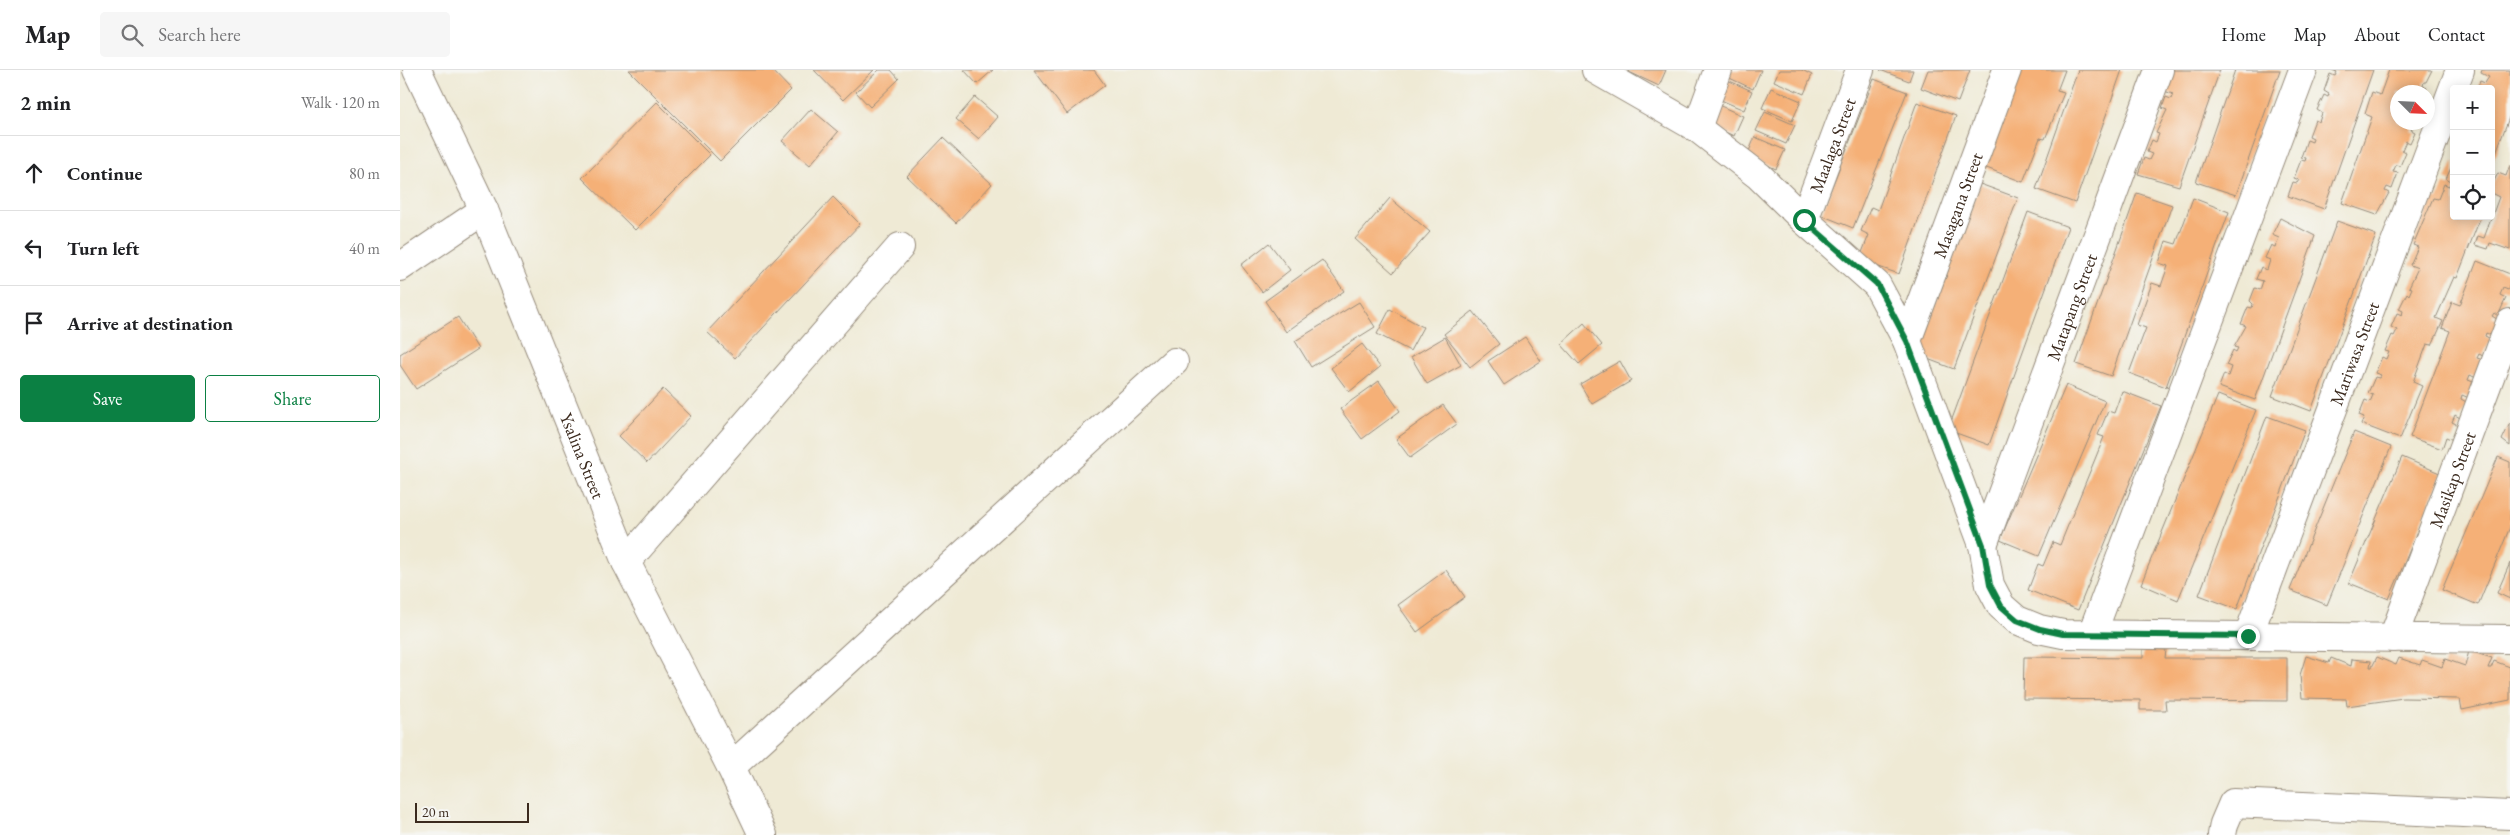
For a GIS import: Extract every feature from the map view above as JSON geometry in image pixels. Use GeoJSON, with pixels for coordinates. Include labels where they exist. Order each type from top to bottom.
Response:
{"type":"FeatureCollection","features":[{"type":"Feature","properties":{"kind":"street","name":"Ysalina Street"},"geometry":{"type":"LineString","coordinates":[[417,70],[484,210],[626,562],[731,767],[763,835]]}},
{"type":"Feature","properties":{"kind":"street"},"geometry":{"type":"LineString","coordinates":[[1596,70],[1697,128],[1759,176],[1804,220],[1877,284],[1907,341],[1983,545],[1990,585],[2001,606],[2017,620],[2040,629],[2063,634],[2510,639]]}},
{"type":"Feature","properties":{"kind":"street"},"geometry":{"type":"LineString","coordinates":[[1697,128],[1718,70]]}},
{"type":"Feature","properties":{"kind":"street","name":"Maalaga Street"},"geometry":{"type":"LineString","coordinates":[[1804,220],[1860,70]]}},
{"type":"Feature","properties":{"kind":"street","name":"Masagana Street"},"geometry":{"type":"LineString","coordinates":[[1907,341],[2008,70]]}},
{"type":"Feature","properties":{"kind":"street","name":"Matapang Street"},"geometry":{"type":"LineString","coordinates":[[1983,545],[2159,70]]}},
{"type":"Feature","properties":{"kind":"street"},"geometry":{"type":"LineString","coordinates":[[2092,634],[2303,70]]}},
{"type":"Feature","properties":{"kind":"street","name":"Mariwasa Street"},"geometry":{"type":"LineString","coordinates":[[2248,636],[2460,70]]}},
{"type":"Feature","properties":{"kind":"street"},"geometry":{"type":"LineString","coordinates":[[400,267],[484,210]]}},
{"type":"Feature","properties":{"kind":"street"},"geometry":{"type":"LineString","coordinates":[[626,562],[900,247]]}},
{"type":"Feature","properties":{"kind":"street","name":"Masikap Street"},"geometry":{"type":"LineString","coordinates":[[2393,638],[2510,322]]}},
{"type":"Feature","properties":{"kind":"street"},"geometry":{"type":"LineString","coordinates":[[731,767],[1174,362]]}},
{"type":"Feature","properties":{"kind":"street"},"geometry":{"type":"LineString","coordinates":[[2222,835],[2224,824],[2233,803],[2510,815]]}},
{"type":"Feature","properties":{"kind":"building"},"geometry":{"type":"Polygon","coordinates":[[[629,70],[772,70],[791,90],[720,161],[629,70]]]}},
{"type":"Feature","properties":{"kind":"building"},"geometry":{"type":"Polygon","coordinates":[[[814,70],[874,70],[843,100],[814,70]]]}},
{"type":"Feature","properties":{"kind":"building"},"geometry":{"type":"Polygon","coordinates":[[[879,70],[891,70],[899,79],[870,107],[856,92],[879,70]]]}},
{"type":"Feature","properties":{"kind":"building"},"geometry":{"type":"Polygon","coordinates":[[[964,70],[993,70],[977,84],[964,70]]]}},
{"type":"Feature","properties":{"kind":"building"},"geometry":{"type":"Polygon","coordinates":[[[1034,70],[1094,70],[1105,85],[1067,114],[1034,70]]]}},
{"type":"Feature","properties":{"kind":"building"},"geometry":{"type":"Polygon","coordinates":[[[1630,70],[1666,70],[1659,86],[1629,72],[1630,70]]]}},
{"type":"Feature","properties":{"kind":"building"},"geometry":{"type":"Polygon","coordinates":[[[1725,70],[1761,70],[1753,89],[1723,75],[1725,70]]]}},
{"type":"Feature","properties":{"kind":"building"},"geometry":{"type":"Polygon","coordinates":[[[1779,70],[1802,70],[1812,75],[1804,94],[1774,81],[1779,70]]]}},
{"type":"Feature","properties":{"kind":"building"},"geometry":{"type":"Polygon","coordinates":[[[1880,70],[1913,70],[1909,81],[1880,70]]]}},
{"type":"Feature","properties":{"kind":"building"},"geometry":{"type":"Polygon","coordinates":[[[1928,70],[1970,70],[1958,102],[1921,88],[1928,70]]]}},
{"type":"Feature","properties":{"kind":"building"},"geometry":{"type":"Polygon","coordinates":[[[2021,70],[2065,70],[2057,91],[2064,93],[2045,139],[2040,138],[2023,182],[1984,167],[2021,70]]]}},
{"type":"Feature","properties":{"kind":"building"},"geometry":{"type":"Polygon","coordinates":[[[2078,70],[2122,70],[2075,203],[2036,189],[2078,70]]]}},
{"type":"Feature","properties":{"kind":"building"},"geometry":{"type":"Polygon","coordinates":[[[2167,70],[2220,70],[2179,186],[2138,174],[2144,158],[2149,160],[2152,154],[2147,152],[2152,140],[2156,142],[2159,134],[2156,133],[2167,110],[2162,108],[2166,97],[2171,99],[2173,94],[2161,90],[2167,70]]]}},
{"type":"Feature","properties":{"kind":"building"},"geometry":{"type":"Polygon","coordinates":[[[2235,70],[2280,70],[2236,195],[2196,182],[2235,70]]]}},
{"type":"Feature","properties":{"kind":"building"},"geometry":{"type":"Polygon","coordinates":[[[2332,70],[2373,70],[2324,209],[2288,196],[2293,182],[2297,183],[2299,180],[2294,178],[2301,160],[2305,161],[2306,158],[2301,157],[2307,140],[2312,142],[2313,138],[2309,136],[2315,120],[2319,122],[2322,113],[2317,110],[2324,95],[2328,97],[2329,94],[2324,91],[2330,74],[2335,76],[2337,72],[2332,70]]]}},
{"type":"Feature","properties":{"kind":"building"},"geometry":{"type":"Polygon","coordinates":[[[2389,70],[2432,70],[2423,85],[2390,85],[2390,130],[2411,130],[2415,132],[2410,143],[2406,141],[2402,150],[2406,152],[2400,166],[2396,165],[2393,172],[2398,173],[2392,189],[2387,187],[2385,191],[2389,193],[2377,215],[2342,203],[2372,117],[2365,114],[2372,92],[2380,95],[2389,70]]]}},
{"type":"Feature","properties":{"kind":"building"},"geometry":{"type":"Polygon","coordinates":[[[2482,70],[2510,70],[2510,115],[2495,155],[2495,85],[2478,85],[2480,81],[2485,83],[2489,77],[2481,73],[2482,70]]]}},
{"type":"Feature","properties":{"kind":"building"},"geometry":{"type":"Polygon","coordinates":[[[1723,78],[1752,91],[1744,110],[1714,97],[1723,78]]]}},
{"type":"Feature","properties":{"kind":"building"},"geometry":{"type":"Polygon","coordinates":[[[1874,79],[1907,92],[1853,228],[1821,215],[1874,79]]]}},
{"type":"Feature","properties":{"kind":"building"},"geometry":{"type":"Polygon","coordinates":[[[1771,88],[1801,101],[1792,121],[1762,108],[1771,88]]]}},
{"type":"Feature","properties":{"kind":"building"},"geometry":{"type":"Polygon","coordinates":[[[975,97],[998,117],[979,139],[956,119],[975,97]]]}},
{"type":"Feature","properties":{"kind":"building"},"geometry":{"type":"Polygon","coordinates":[[[657,102],[710,155],[635,230],[582,178],[657,102]]]}},
{"type":"Feature","properties":{"kind":"building"},"geometry":{"type":"Polygon","coordinates":[[[1917,102],[1956,116],[1899,274],[1859,260],[1869,235],[1861,231],[1871,207],[1878,210],[1917,102]]]}},
{"type":"Feature","properties":{"kind":"building"},"geometry":{"type":"Polygon","coordinates":[[[1714,103],[1743,116],[1734,136],[1705,123],[1714,103]]]}},
{"type":"Feature","properties":{"kind":"building"},"geometry":{"type":"Polygon","coordinates":[[[811,109],[838,132],[810,165],[782,141],[811,109]]]}},
{"type":"Feature","properties":{"kind":"building"},"geometry":{"type":"Polygon","coordinates":[[[1765,112],[1795,125],[1786,144],[1756,131],[1765,112]]]}},
{"type":"Feature","properties":{"kind":"building"},"geometry":{"type":"Polygon","coordinates":[[[1755,137],[1785,150],[1776,169],[1747,156],[1755,137]]]}},
{"type":"Feature","properties":{"kind":"building"},"geometry":{"type":"Polygon","coordinates":[[[943,138],[992,184],[956,223],[907,176],[943,138]]]}},
{"type":"Feature","properties":{"kind":"building"},"geometry":{"type":"Polygon","coordinates":[[[2510,165],[2510,250],[2490,243],[2488,249],[2475,245],[2478,236],[2484,238],[2491,220],[2495,220],[2495,208],[2499,197],[2495,195],[2495,179],[2498,173],[2506,176],[2510,165]]]}},
{"type":"Feature","properties":{"kind":"building"},"geometry":{"type":"Polygon","coordinates":[[[2450,170],[2450,181],[2446,179],[2450,170]]]}},
{"type":"Feature","properties":{"kind":"building"},"geometry":{"type":"Polygon","coordinates":[[[1980,184],[2018,198],[1954,369],[1917,355],[1980,184]]]}},
{"type":"Feature","properties":{"kind":"building"},"geometry":{"type":"Polygon","coordinates":[[[2444,184],[2449,186],[2450,184],[2450,220],[2479,220],[2457,278],[2454,277],[2436,318],[2443,321],[2432,345],[2427,344],[2413,382],[2422,386],[2400,439],[2361,424],[2364,417],[2359,415],[2365,400],[2370,402],[2373,395],[2368,393],[2375,377],[2379,378],[2381,375],[2375,373],[2382,357],[2386,359],[2389,352],[2385,351],[2392,335],[2394,336],[2397,330],[2391,327],[2397,313],[2402,315],[2403,311],[2399,309],[2407,293],[2409,295],[2412,288],[2409,287],[2418,268],[2410,265],[2418,247],[2413,245],[2433,198],[2438,199],[2444,184]]]}},
{"type":"Feature","properties":{"kind":"building"},"geometry":{"type":"Polygon","coordinates":[[[2137,193],[2172,205],[2111,376],[2076,364],[2137,193]]]}},
{"type":"Feature","properties":{"kind":"building"},"geometry":{"type":"Polygon","coordinates":[[[833,197],[860,224],[735,358],[707,332],[833,197]]]}},
{"type":"Feature","properties":{"kind":"building"},"geometry":{"type":"Polygon","coordinates":[[[1390,198],[1430,232],[1393,273],[1355,239],[1390,198]]]}},
{"type":"Feature","properties":{"kind":"building"},"geometry":{"type":"Polygon","coordinates":[[[2193,198],[2229,212],[2166,387],[2129,373],[2146,328],[2137,325],[2152,283],[2161,286],[2168,266],[2159,263],[2166,241],[2176,244],[2193,198]]]}},
{"type":"Feature","properties":{"kind":"building"},"geometry":{"type":"Polygon","coordinates":[[[2028,212],[2068,227],[1989,445],[1948,430],[2028,212]]]}},
{"type":"Feature","properties":{"kind":"building"},"geometry":{"type":"Polygon","coordinates":[[[2280,218],[2315,236],[2255,400],[2219,387],[2224,374],[2228,376],[2231,367],[2226,365],[2233,350],[2236,352],[2238,348],[2234,347],[2246,326],[2241,324],[2248,307],[2252,308],[2253,304],[2250,301],[2255,288],[2260,290],[2263,281],[2256,279],[2261,267],[2267,270],[2270,260],[2265,258],[2271,245],[2275,247],[2279,238],[2272,235],[2280,218]]]}},
{"type":"Feature","properties":{"kind":"building"},"geometry":{"type":"Polygon","coordinates":[[[2337,221],[2376,235],[2311,411],[2272,396],[2337,221]]]}},
{"type":"Feature","properties":{"kind":"building"},"geometry":{"type":"Polygon","coordinates":[[[1269,243],[1290,270],[1262,292],[1241,265],[1269,243]]]}},
{"type":"Feature","properties":{"kind":"building"},"geometry":{"type":"Polygon","coordinates":[[[1322,260],[1344,291],[1286,332],[1265,301],[1322,260]]]}},
{"type":"Feature","properties":{"kind":"building"},"geometry":{"type":"Polygon","coordinates":[[[2477,261],[2510,274],[2510,284],[2508,290],[2503,288],[2500,295],[2506,298],[2498,316],[2494,313],[2492,316],[2500,321],[2493,336],[2486,333],[2485,336],[2491,339],[2483,356],[2479,354],[2477,358],[2483,360],[2476,378],[2470,375],[2468,380],[2476,383],[2469,398],[2462,395],[2461,399],[2468,403],[2460,418],[2455,415],[2452,422],[2460,426],[2453,440],[2446,437],[2442,449],[2410,437],[2450,331],[2442,328],[2452,302],[2460,305],[2477,261]]]}},
{"type":"Feature","properties":{"kind":"building"},"geometry":{"type":"Polygon","coordinates":[[[1359,302],[1375,327],[1311,367],[1295,341],[1359,302]]]}},
{"type":"Feature","properties":{"kind":"building"},"geometry":{"type":"Polygon","coordinates":[[[1390,309],[1423,327],[1410,351],[1377,334],[1390,309]]]}},
{"type":"Feature","properties":{"kind":"building"},"geometry":{"type":"Polygon","coordinates":[[[1473,311],[1499,344],[1470,367],[1444,334],[1473,311]]]}},
{"type":"Feature","properties":{"kind":"building"},"geometry":{"type":"Polygon","coordinates":[[[458,317],[478,349],[416,389],[400,365],[400,354],[458,317]]]}},
{"type":"Feature","properties":{"kind":"building"},"geometry":{"type":"Polygon","coordinates":[[[1584,323],[1602,345],[1579,364],[1561,344],[1584,323]]]}},
{"type":"Feature","properties":{"kind":"building"},"geometry":{"type":"Polygon","coordinates":[[[1445,337],[1461,365],[1427,384],[1411,357],[1445,337]]]}},
{"type":"Feature","properties":{"kind":"building"},"geometry":{"type":"Polygon","coordinates":[[[1525,337],[1541,361],[1504,385],[1488,361],[1525,337]]]}},
{"type":"Feature","properties":{"kind":"building"},"geometry":{"type":"Polygon","coordinates":[[[1362,344],[1380,367],[1349,392],[1331,368],[1362,344]]]}},
{"type":"Feature","properties":{"kind":"building"},"geometry":{"type":"Polygon","coordinates":[[[1620,361],[1631,381],[1592,404],[1580,384],[1620,361]]]}},
{"type":"Feature","properties":{"kind":"building"},"geometry":{"type":"Polygon","coordinates":[[[1379,381],[1400,411],[1362,439],[1340,409],[1379,381]]]}},
{"type":"Feature","properties":{"kind":"building"},"geometry":{"type":"Polygon","coordinates":[[[2066,385],[2105,401],[2039,556],[2000,540],[2066,385]]]}},
{"type":"Feature","properties":{"kind":"building"},"geometry":{"type":"Polygon","coordinates":[[[663,389],[691,416],[647,463],[619,436],[663,389]]]}},
{"type":"Feature","properties":{"kind":"building"},"geometry":{"type":"Polygon","coordinates":[[[2122,391],[2161,406],[2078,610],[2028,590],[2038,564],[2043,566],[2053,542],[2060,545],[2104,437],[2098,435],[2108,411],[2114,413],[2122,391]]]}},
{"type":"Feature","properties":{"kind":"building"},"geometry":{"type":"Polygon","coordinates":[[[2218,395],[2256,410],[2178,600],[2141,584],[2218,395]]]}},
{"type":"Feature","properties":{"kind":"building"},"geometry":{"type":"Polygon","coordinates":[[[1443,405],[1457,424],[1410,458],[1396,439],[1443,405]]]}},
{"type":"Feature","properties":{"kind":"building"},"geometry":{"type":"Polygon","coordinates":[[[2267,416],[2305,430],[2237,609],[2199,595],[2267,416]]]}},
{"type":"Feature","properties":{"kind":"building"},"geometry":{"type":"Polygon","coordinates":[[[2510,423],[2510,446],[2502,440],[2510,423]]]}},
{"type":"Feature","properties":{"kind":"building"},"geometry":{"type":"Polygon","coordinates":[[[2354,432],[2391,447],[2327,605],[2290,590],[2354,432]]]}},
{"type":"Feature","properties":{"kind":"building"},"geometry":{"type":"Polygon","coordinates":[[[2402,457],[2442,474],[2389,599],[2349,583],[2402,457]]]}},
{"type":"Feature","properties":{"kind":"building"},"geometry":{"type":"Polygon","coordinates":[[[2498,457],[2510,462],[2510,527],[2478,605],[2442,590],[2498,457]]]}},
{"type":"Feature","properties":{"kind":"building"},"geometry":{"type":"Polygon","coordinates":[[[2510,563],[2510,599],[2497,593],[2510,563]]]}},
{"type":"Feature","properties":{"kind":"building"},"geometry":{"type":"Polygon","coordinates":[[[1446,570],[1465,597],[1417,632],[1398,605],[1446,570]]]}},
{"type":"Feature","properties":{"kind":"building"},"geometry":{"type":"Polygon","coordinates":[[[2143,649],[2166,650],[2165,658],[2287,658],[2287,701],[2165,700],[2166,710],[2140,710],[2140,700],[2023,699],[2024,657],[2143,658],[2143,649]]]}},
{"type":"Feature","properties":{"kind":"building"},"geometry":{"type":"Polygon","coordinates":[[[2469,651],[2492,658],[2488,668],[2491,668],[2494,661],[2510,667],[2510,700],[2462,710],[2460,699],[2403,698],[2347,706],[2346,699],[2302,698],[2300,675],[2306,656],[2329,663],[2331,658],[2351,666],[2352,659],[2371,661],[2370,667],[2372,667],[2377,657],[2396,665],[2399,658],[2420,665],[2422,660],[2442,667],[2445,659],[2465,666],[2469,651]]]}},
{"type":"Feature","properties":{"kind":"route"},"geometry":{"type":"LineString","coordinates":[[1804,220],[1877,284],[1907,341],[1983,545],[1990,585],[2001,606],[2017,620],[2040,629],[2063,634],[2248,636]]}}]}
